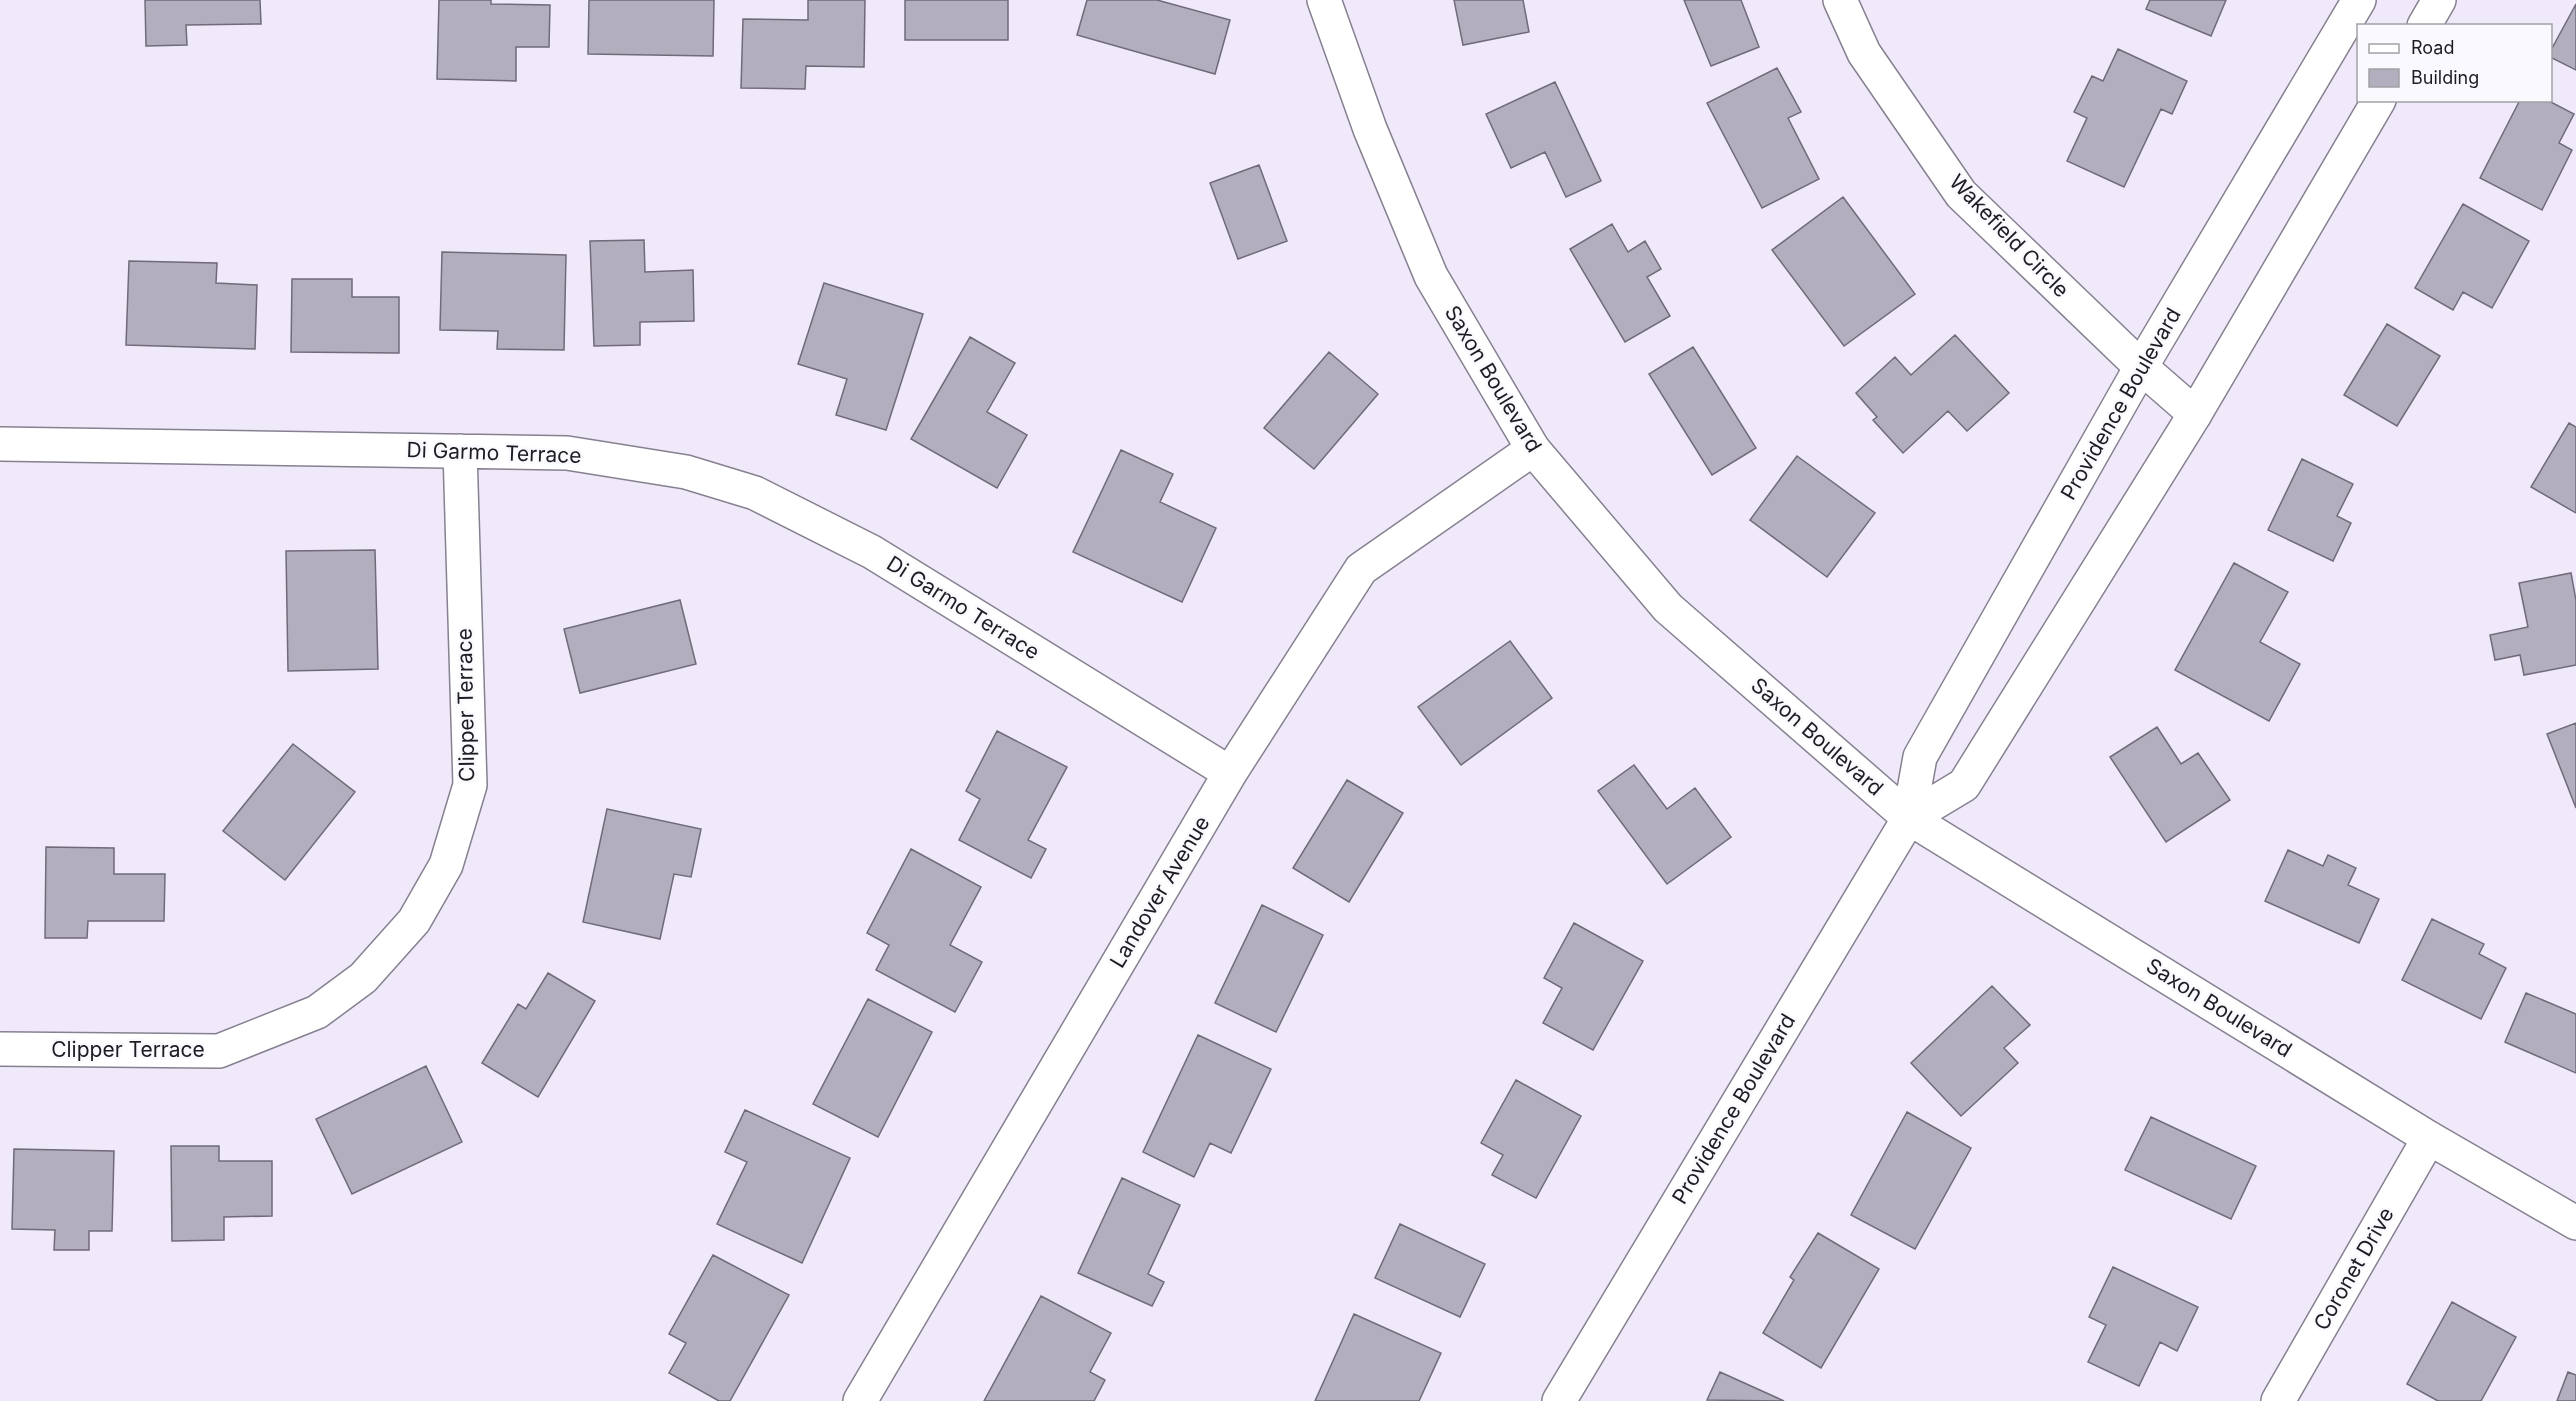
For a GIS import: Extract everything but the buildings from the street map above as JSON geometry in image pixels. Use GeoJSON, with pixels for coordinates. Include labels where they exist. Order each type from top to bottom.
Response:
{"type":"FeatureCollection","features":[{"type":"Feature","properties":{"kind":"main road","name":"Saxon Boulevard"},"geometry":{"type":"LineString","coordinates":[[1324,0],[1370,129],[1431,276],[1533,449],[1668,608],[1909,818],[2429,1138],[2576,1223]]}},
{"type":"Feature","properties":{"kind":"main road","name":"Wakefield Circle"},"geometry":{"type":"LineString","coordinates":[[1840,0],[1864,53],[1962,194],[2141,367],[2195,414]]}},
{"type":"Feature","properties":{"kind":"main road","name":"Providence Boulevard"},"geometry":{"type":"LineString","coordinates":[[1559,1401],[1909,818],[1920,757],[2141,367],[2359,0]]}},
{"type":"Feature","properties":{"kind":"main road"},"geometry":{"type":"LineString","coordinates":[[2425,24],[2439,0]]}},
{"type":"Feature","properties":{"kind":"main road","name":"Providence Boulevard"},"geometry":{"type":"LineString","coordinates":[[1909,818],[1964,784],[2195,414],[2378,102]]}},
{"type":"Feature","properties":{"kind":"main road","name":"Di Garmo Terrace"},"geometry":{"type":"LineString","coordinates":[[0,444],[567,453],[686,472],[755,493],[872,552],[1230,773]]}},
{"type":"Feature","properties":{"kind":"main road","name":"Landover Avenue"},"geometry":{"type":"LineString","coordinates":[[860,1401],[1230,773],[1361,569],[1533,449]]}},
{"type":"Feature","properties":{"kind":"main road","name":"Clipper Terrace"},"geometry":{"type":"LineString","coordinates":[[0,1049],[219,1051],[316,1012],[363,978],[414,921],[446,865],[470,785],[460,451]]}},
{"type":"Feature","properties":{"kind":"main road","name":"Coronet Drive"},"geometry":{"type":"LineString","coordinates":[[2278,1401],[2429,1138]]}}]}
